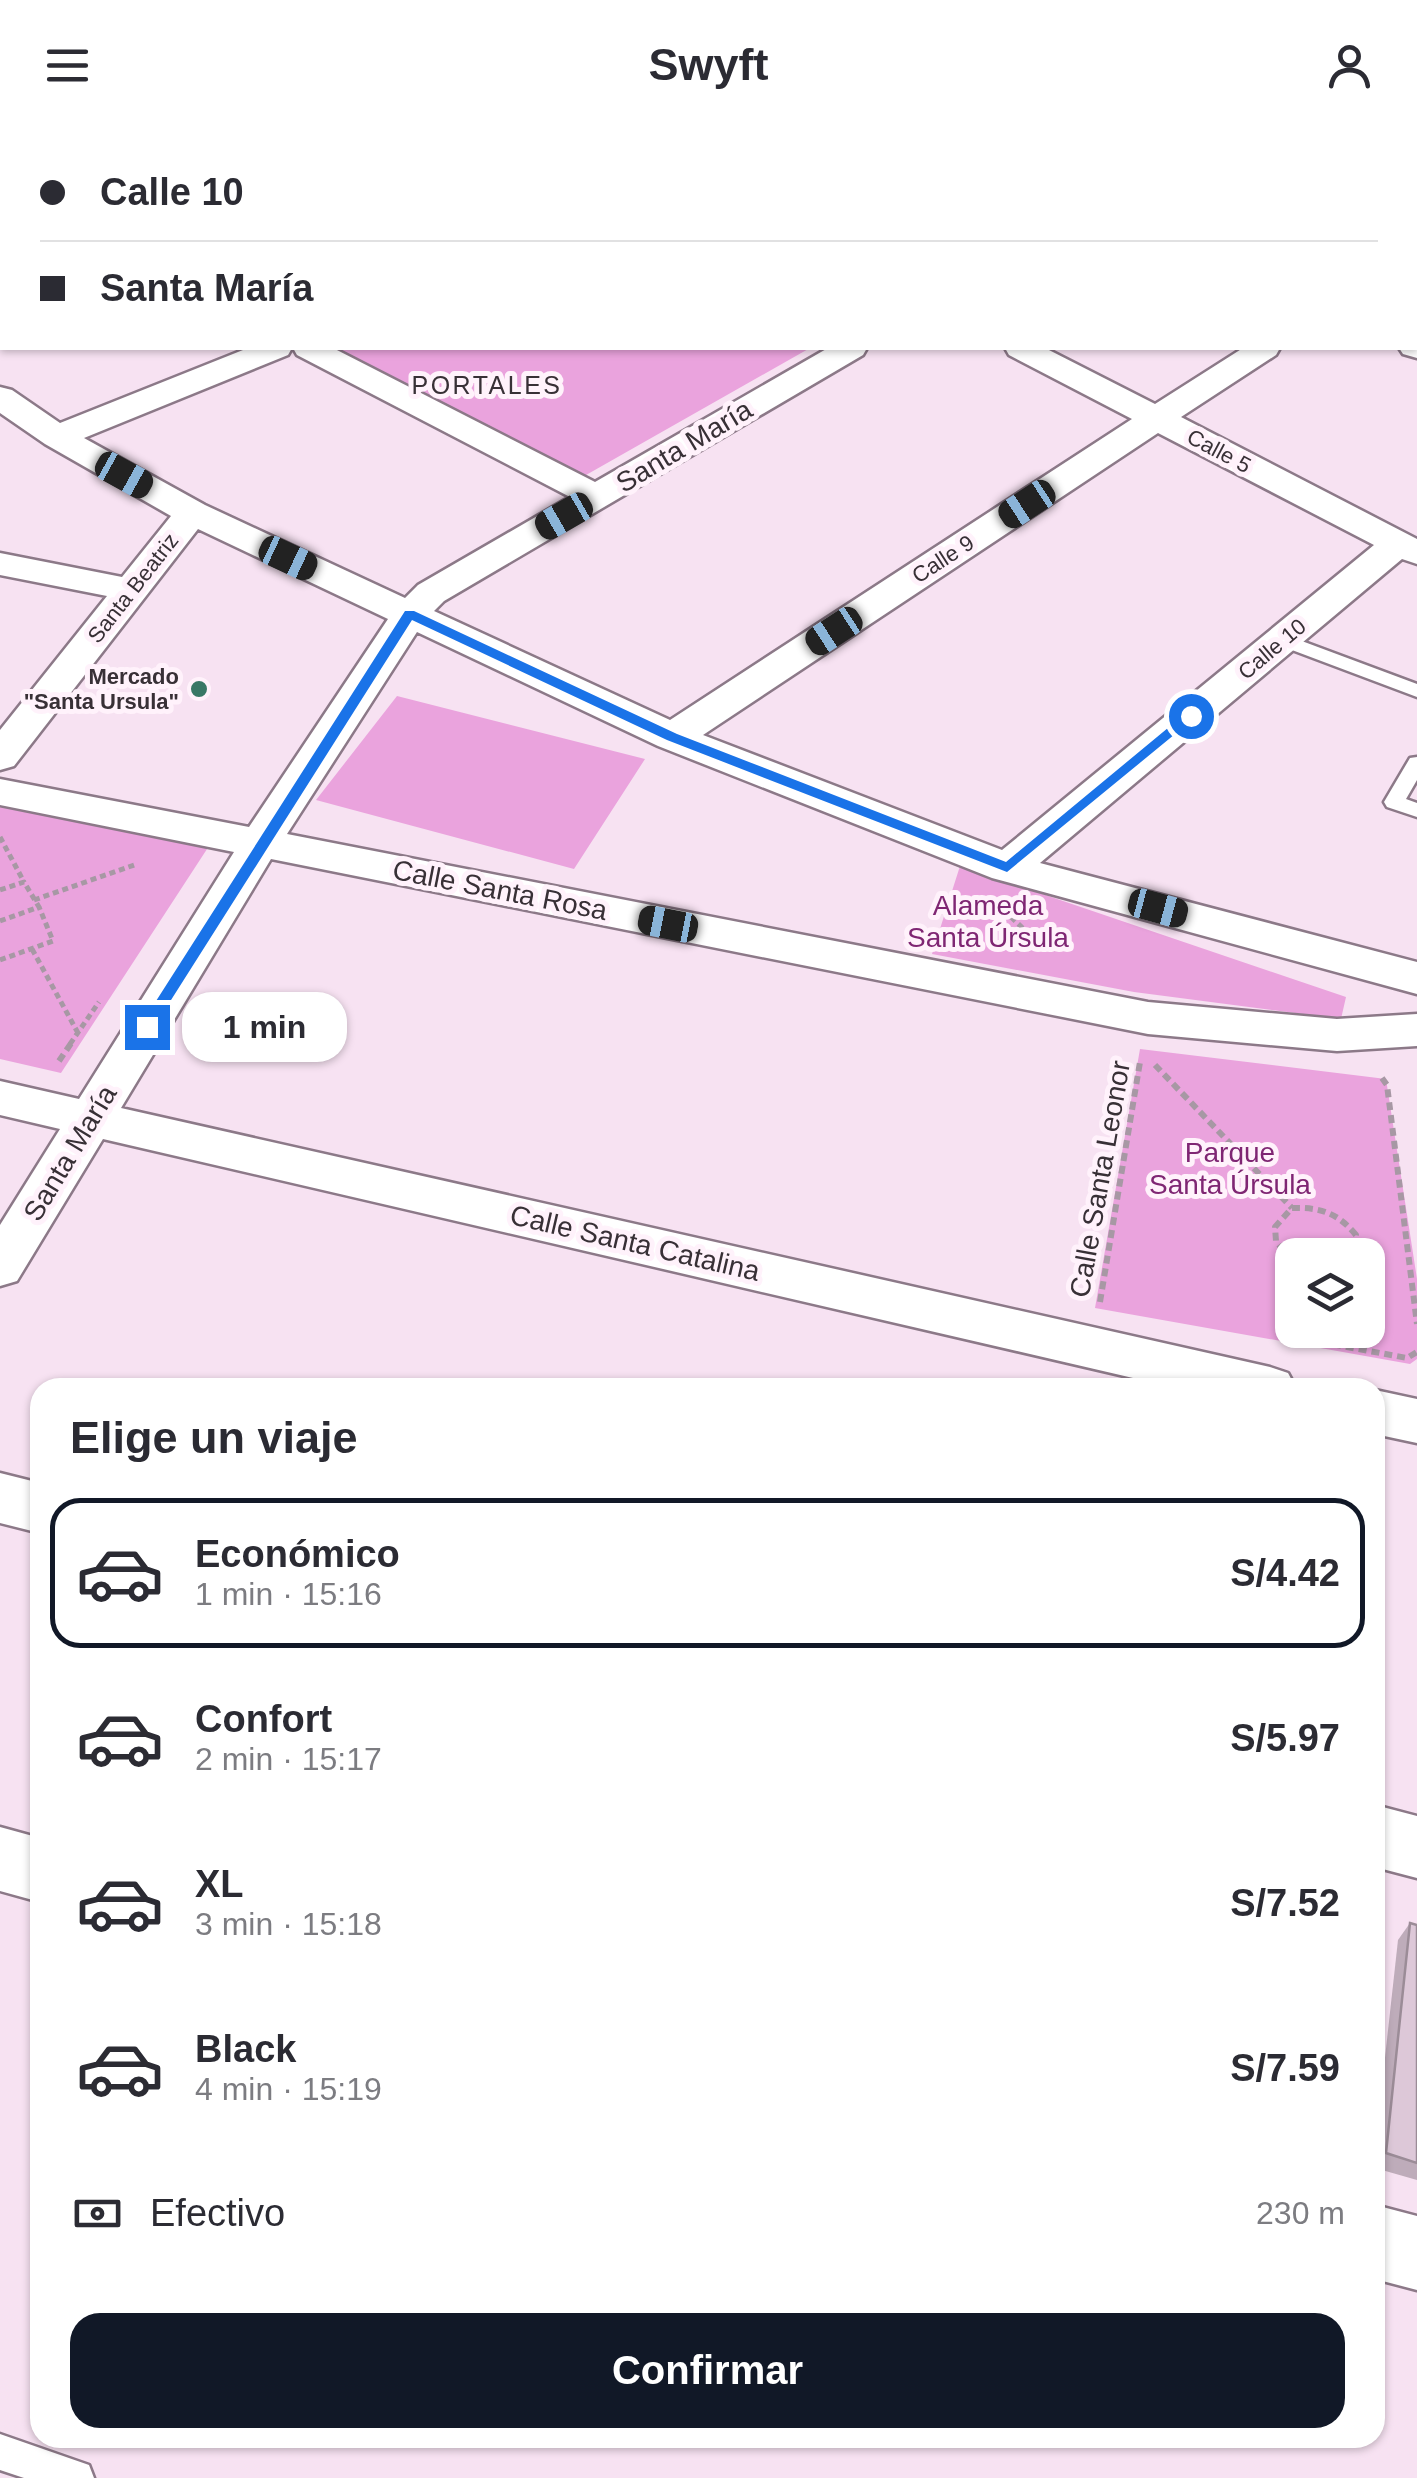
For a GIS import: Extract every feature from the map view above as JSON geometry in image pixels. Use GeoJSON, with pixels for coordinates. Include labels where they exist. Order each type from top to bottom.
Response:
{"type":"FeatureCollection","features":[{"type":"Feature","properties":{"kind":"main road"},"geometry":{"type":"LineString","coordinates":[[0,1498],[30,1506]]}},
{"type":"Feature","properties":{"kind":"main road"},"geometry":{"type":"LineString","coordinates":[[1385,1839],[1417,1847]]}},
{"type":"Feature","properties":{"kind":"main road"},"geometry":{"type":"LineString","coordinates":[[0,1859],[30,1867]]}},
{"type":"Feature","properties":{"kind":"main road"},"geometry":{"type":"LineString","coordinates":[[1385,2245],[1417,2253]]}},
{"type":"Feature","properties":{"kind":"street"},"geometry":{"type":"LineString","coordinates":[[57,437],[271,350]]}},
{"type":"Feature","properties":{"kind":"street"},"geometry":{"type":"LineString","coordinates":[[314,350],[597,498]]}},
{"type":"Feature","properties":{"kind":"street","name":"Santa María"},"geometry":{"type":"LineString","coordinates":[[0,1267],[260,843],[410,614],[431,593],[848,350]]}},
{"type":"Feature","properties":{"kind":"street","name":"Calle 5"},"geometry":{"type":"LineString","coordinates":[[1025,350],[1407,549]]}},
{"type":"Feature","properties":{"kind":"street","name":"Calle 9"},"geometry":{"type":"LineString","coordinates":[[672,737],[1261,350]]}},
{"type":"Feature","properties":{"kind":"street"},"geometry":{"type":"LineString","coordinates":[[0,397],[57,437],[192,513],[672,737],[1007,868],[1417,978]]}},
{"type":"Feature","properties":{"kind":"street","name":"Santa Beatriz"},"geometry":{"type":"LineString","coordinates":[[0,757],[192,513]]}},
{"type":"Feature","properties":{"kind":"street","name":"Calle 10"},"geometry":{"type":"LineString","coordinates":[[1007,868],[1283,640],[1407,549]]}},
{"type":"Feature","properties":{"kind":"street"},"geometry":{"type":"LineString","coordinates":[[0,564],[131,590]]}},
{"type":"Feature","properties":{"kind":"street","name":"Calle Santa Rosa"},"geometry":{"type":"LineString","coordinates":[[0,792],[1148,1018],[1337,1036],[1417,1030]]}},
{"type":"Feature","properties":{"kind":"street","name":"Calle Santa Catalina"},"geometry":{"type":"LineString","coordinates":[[0,1098],[1227,1378]]}},
{"type":"Feature","properties":{"kind":"street"},"geometry":{"type":"LineString","coordinates":[[1385,1414],[1417,1421]]}},
{"type":"Feature","properties":{"kind":"lane"},"geometry":{"type":"LineString","coordinates":[[1283,640],[1417,691]]}},
{"type":"Feature","properties":{"kind":"lane"},"geometry":{"type":"LineString","coordinates":[[1417,763],[1394,802],[1417,810]]}},
{"type":"Feature","properties":{"kind":"lane"},"geometry":{"type":"LineString","coordinates":[[0,2452],[76,2478]]}},
{"type":"Feature","properties":{"kind":"path"},"geometry":{"type":"LineString","coordinates":[[0,837],[54,941],[0,960]]}},
{"type":"Feature","properties":{"kind":"path"},"geometry":{"type":"LineString","coordinates":[[0,921],[142,862]]}},
{"type":"Feature","properties":{"kind":"path"},"geometry":{"type":"LineString","coordinates":[[0,890],[24,882]]}},
{"type":"Feature","properties":{"kind":"path"},"geometry":{"type":"LineString","coordinates":[[32,949],[78,1033]]}},
{"type":"Feature","properties":{"kind":"path"},"geometry":{"type":"LineString","coordinates":[[45,1058],[60,1062],[100,1000]]}},
{"type":"Feature","properties":{"kind":"path","name":"Calle Santa Leonor"},"geometry":{"type":"LineString","coordinates":[[1092,1347],[1142,1052],[1292,1208]]}},
{"type":"Feature","properties":{"kind":"path"},"geometry":{"type":"LineString","coordinates":[[1374,1076],[1383,1079],[1387,1086],[1417,1324]]}},
{"type":"Feature","properties":{"kind":"path"},"geometry":{"type":"LineString","coordinates":[[1276,1238],[1275,1227],[1292,1208],[1314,1206],[1332,1211],[1347,1222],[1356,1238]]}},
{"type":"Feature","properties":{"kind":"path"},"geometry":{"type":"LineString","coordinates":[[1362,1348],[1406,1358],[1416,1354]]}},
{"type":"Feature","properties":{"kind":"green space"},"geometry":{"type":"Polygon","coordinates":[[[334,350],[806,350],[579,479],[334,350]]]}},
{"type":"Feature","properties":{"kind":"green space"},"geometry":{"type":"Polygon","coordinates":[[[397,696],[645,759],[574,869],[316,800],[397,696]]]}},
{"type":"Feature","properties":{"kind":"green space"},"geometry":{"type":"Polygon","coordinates":[[[0,804],[209,846],[61,1073],[0,1059],[0,804]]]}},
{"type":"Feature","properties":{"kind":"green space","name":"Alameda Santa Úrsula"},"geometry":{"type":"Polygon","coordinates":[[[960,866],[1346,997],[1341,1019],[1134,992],[932,954],[960,866]]]}},
{"type":"Feature","properties":{"kind":"green space","name":"Parque Santa Úrsula"},"geometry":{"type":"Polygon","coordinates":[[[1140,1049],[1386,1079],[1417,1279],[1417,1359],[1410,1364],[1320,1348],[1385,1348],[1385,1238],[1275,1238],[1275,1340],[1095,1308],[1140,1049]]]}},
{"type":"Feature","properties":{"kind":"building"},"geometry":{"type":"Polygon","coordinates":[[[1410,1923],[1417,1925],[1417,2163],[1386,2153],[1410,1923]]]}},
{"type":"Feature","properties":{"kind":"place","name":"Mercado \"Santa Ursula\""},"geometry":{"type":"Point","coordinates":[199,689]}},
{"type":"Feature","properties":{"kind":"district","name":"PORTALES"},"geometry":{"type":"Point","coordinates":[487,385]}},
{"type":"Feature","properties":{"kind":"route"},"geometry":{"type":"LineString","coordinates":[[147,1027],[260,843],[410,614],[672,737],[1007,868],[1191,716]]}}]}
